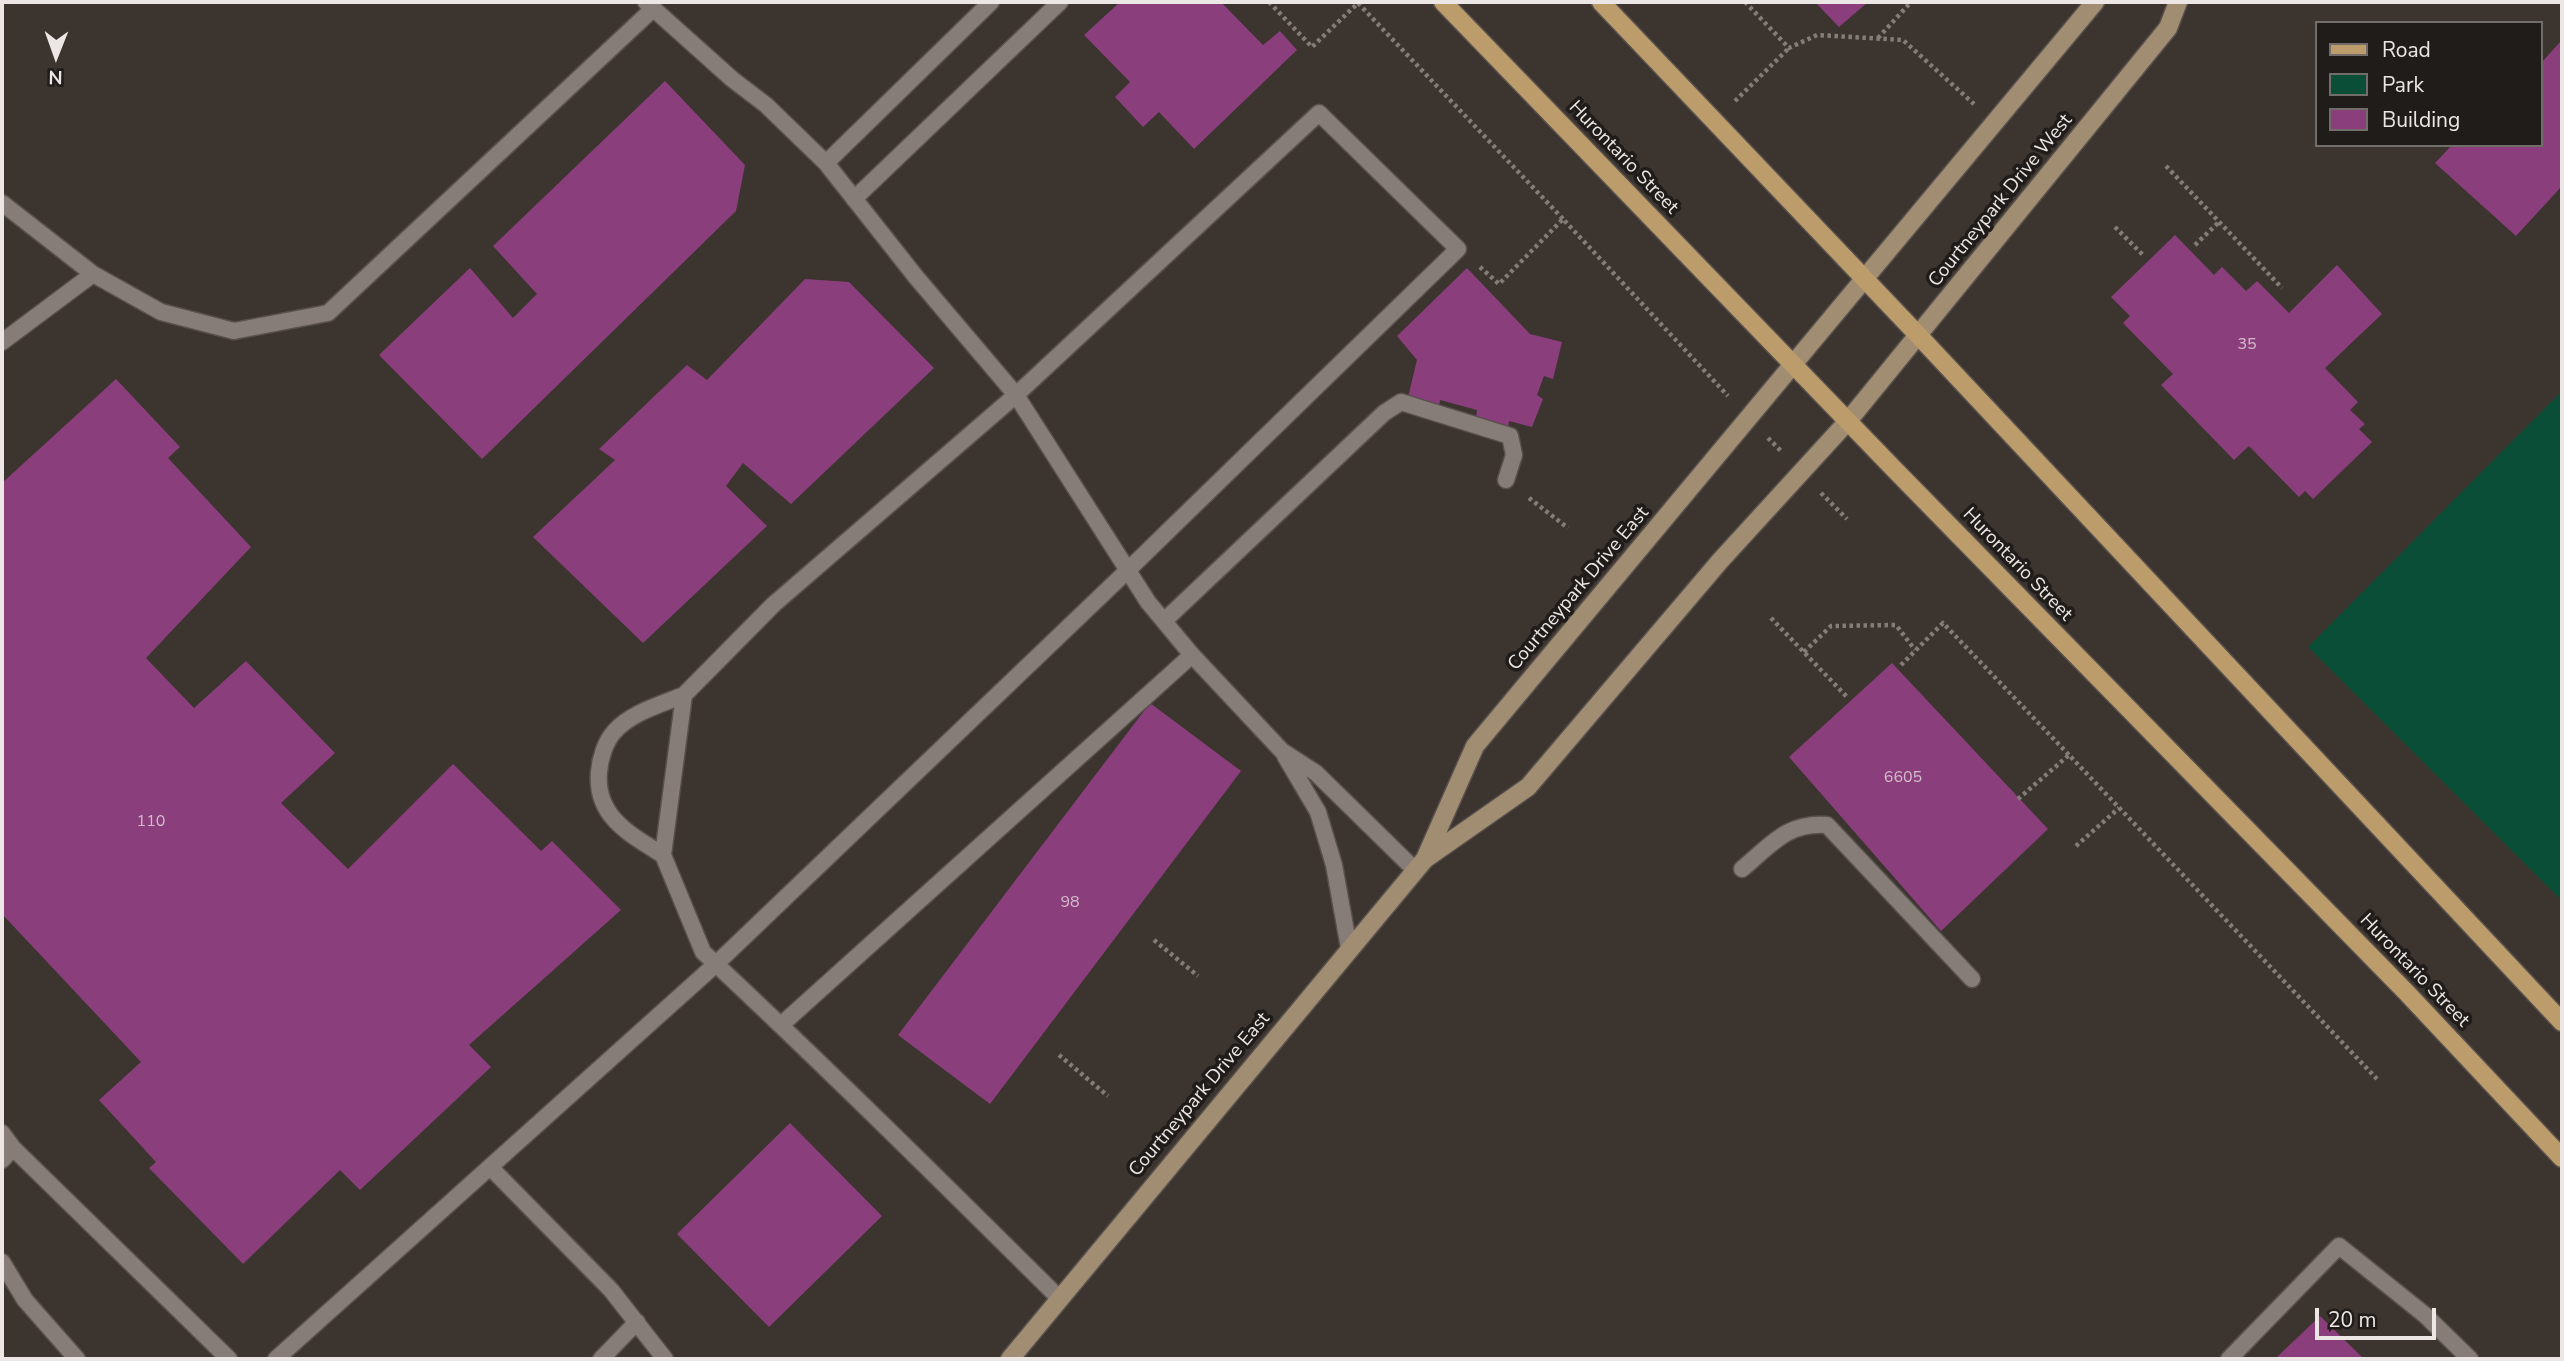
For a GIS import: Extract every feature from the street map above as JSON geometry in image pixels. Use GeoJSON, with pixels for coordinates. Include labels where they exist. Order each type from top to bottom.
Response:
{"type":"FeatureCollection","features":[{"type":"Feature","properties":{"kind":"main road","name":"Hurontario Street"},"geometry":{"type":"LineString","coordinates":[[1443,2],[2406,992],[2562,1158]]}},
{"type":"Feature","properties":{"kind":"main road"},"geometry":{"type":"LineString","coordinates":[[1601,2],[1920,336],[2562,1022]]}},
{"type":"Feature","properties":{"kind":"main road"},"geometry":{"type":"LineString","coordinates":[[1793,364],[2095,2]]}},
{"type":"Feature","properties":{"kind":"main road","name":"Courtneypark Drive West"},"geometry":{"type":"LineString","coordinates":[[1848,421],[1920,336],[2168,27],[2178,2]]}},
{"type":"Feature","properties":{"kind":"main road","name":"Courtneypark Drive East"},"geometry":{"type":"LineString","coordinates":[[1420,864],[1475,746],[1793,364]]}},
{"type":"Feature","properties":{"kind":"main road","name":"Courtneypark Drive East"},"geometry":{"type":"LineString","coordinates":[[1010,1359],[1420,864],[1528,787],[1720,561],[1848,421]]}},
{"type":"Feature","properties":{"kind":"lane"},"geometry":{"type":"LineString","coordinates":[[825,163],[991,2]]}},
{"type":"Feature","properties":{"kind":"lane"},"geometry":{"type":"LineString","coordinates":[[854,199],[1060,2]]}},
{"type":"Feature","properties":{"kind":"lane"},"geometry":{"type":"LineString","coordinates":[[2,203],[93,274],[161,313],[234,331],[328,313],[650,5],[766,106],[825,163],[916,278],[1016,395],[1148,601],[1192,654],[1282,751],[1318,812],[1334,865],[1349,948]]}},
{"type":"Feature","properties":{"kind":"lane"},"geometry":{"type":"LineString","coordinates":[[276,1359],[716,964],[1128,570],[1458,249],[1320,113],[1016,395],[774,604],[684,695],[638,715],[614,732],[600,759],[598,789],[608,815],[663,855]]}},
{"type":"Feature","properties":{"kind":"lane"},"geometry":{"type":"LineString","coordinates":[[2,342],[93,274]]}},
{"type":"Feature","properties":{"kind":"lane"},"geometry":{"type":"LineString","coordinates":[[1164,621],[1384,413],[1401,402],[1510,436],[1514,455],[1506,480]]}},
{"type":"Feature","properties":{"kind":"lane"},"geometry":{"type":"LineString","coordinates":[[781,1025],[1192,654]]}},
{"type":"Feature","properties":{"kind":"lane"},"geometry":{"type":"LineString","coordinates":[[684,695],[663,855],[703,952],[1059,1298]]}},
{"type":"Feature","properties":{"kind":"lane"},"geometry":{"type":"LineString","coordinates":[[1282,751],[1316,773],[1420,864]]}},
{"type":"Feature","properties":{"kind":"lane"},"geometry":{"type":"LineString","coordinates":[[1742,869],[1785,832],[1808,823],[1827,825],[1972,979]]}},
{"type":"Feature","properties":{"kind":"lane"},"geometry":{"type":"LineString","coordinates":[[2,1133],[7,1154],[229,1359]]}},
{"type":"Feature","properties":{"kind":"lane"},"geometry":{"type":"LineString","coordinates":[[489,1167],[611,1290],[665,1359]]}},
{"type":"Feature","properties":{"kind":"lane"},"geometry":{"type":"LineString","coordinates":[[2229,1359],[2339,1246],[2425,1315],[2470,1359]]}},
{"type":"Feature","properties":{"kind":"lane"},"geometry":{"type":"LineString","coordinates":[[2,1262],[25,1300],[77,1359]]}},
{"type":"Feature","properties":{"kind":"lane"},"geometry":{"type":"LineString","coordinates":[[601,1359],[637,1322]]}},
{"type":"Feature","properties":{"kind":"path"},"geometry":{"type":"LineString","coordinates":[[1269,2],[1312,47],[1358,3],[1847,519]]}},
{"type":"Feature","properties":{"kind":"path"},"geometry":{"type":"LineString","coordinates":[[1745,2],[1789,48]]}},
{"type":"Feature","properties":{"kind":"path"},"geometry":{"type":"LineString","coordinates":[[1877,38],[1911,2]]}},
{"type":"Feature","properties":{"kind":"path"},"geometry":{"type":"LineString","coordinates":[[1714,121],[1789,48],[1817,35],[1903,40],[1995,122]]}},
{"type":"Feature","properties":{"kind":"path"},"geometry":{"type":"LineString","coordinates":[[2166,166],[2282,288]]}},
{"type":"Feature","properties":{"kind":"path"},"geometry":{"type":"LineString","coordinates":[[1458,249],[1499,284],[1563,219]]}},
{"type":"Feature","properties":{"kind":"path"},"geometry":{"type":"LineString","coordinates":[[2195,245],[2218,223]]}},
{"type":"Feature","properties":{"kind":"path"},"geometry":{"type":"LineString","coordinates":[[2115,227],[2143,255]]}},
{"type":"Feature","properties":{"kind":"path"},"geometry":{"type":"LineString","coordinates":[[1506,480],[1569,528]]}},
{"type":"Feature","properties":{"kind":"path"},"geometry":{"type":"LineString","coordinates":[[1771,618],[1847,697]]}},
{"type":"Feature","properties":{"kind":"path"},"geometry":{"type":"LineString","coordinates":[[1901,665],[1943,624],[2377,1079]]}},
{"type":"Feature","properties":{"kind":"path"},"geometry":{"type":"LineString","coordinates":[[1804,653],[1831,625],[1896,625],[1915,650]]}},
{"type":"Feature","properties":{"kind":"path"},"geometry":{"type":"LineString","coordinates":[[2018,799],[2069,755]]}},
{"type":"Feature","properties":{"kind":"path"},"geometry":{"type":"LineString","coordinates":[[2076,846],[2119,808]]}},
{"type":"Feature","properties":{"kind":"path"},"geometry":{"type":"LineString","coordinates":[[1154,940],[1198,976]]}},
{"type":"Feature","properties":{"kind":"path"},"geometry":{"type":"LineString","coordinates":[[1059,1055],[1108,1096]]}},
{"type":"Feature","properties":{"kind":"green space"},"geometry":{"type":"Polygon","coordinates":[[[2562,391],[2562,901],[2308,647],[2562,391]]]}},
{"type":"Feature","properties":{"kind":"building"},"geometry":{"type":"Polygon","coordinates":[[[1120,2],[1221,2],[1263,45],[1280,31],[1297,50],[1194,149],[1159,112],[1143,127],[1115,97],[1130,82],[1084,35],[1120,2]]]}},
{"type":"Feature","properties":{"kind":"building"},"geometry":{"type":"Polygon","coordinates":[[[1815,2],[1868,2],[1839,27],[1815,2]]]}},
{"type":"Feature","properties":{"kind":"building"},"geometry":{"type":"Polygon","coordinates":[[[2562,40],[2562,186],[2516,236],[2435,163],[2450,147],[2543,147],[2543,61],[2562,40]]]}},
{"type":"Feature","properties":{"kind":"building"},"geometry":{"type":"Polygon","coordinates":[[[665,81],[745,165],[736,211],[482,459],[379,355],[470,268],[513,318],[537,294],[493,246],[665,81]]]}},
{"type":"Feature","properties":{"kind":"building"},"geometry":{"type":"Polygon","coordinates":[[[2175,235],[2214,275],[2222,267],[2246,291],[2257,281],[2289,313],[2337,265],[2382,314],[2325,368],[2358,402],[2350,410],[2365,424],[2359,429],[2372,442],[2313,499],[2305,491],[2299,497],[2249,446],[2234,460],[2161,385],[2173,374],[2123,323],[2130,316],[2111,297],[2175,235]]]}},
{"type":"Feature","properties":{"kind":"building"},"geometry":{"type":"Polygon","coordinates":[[[1467,268],[1530,334],[1562,342],[1553,379],[1544,376],[1537,395],[1543,399],[1532,427],[1509,421],[1508,429],[1476,418],[1477,410],[1440,400],[1439,407],[1408,397],[1417,360],[1397,336],[1467,268]]]}},
{"type":"Feature","properties":{"kind":"building"},"geometry":{"type":"Polygon","coordinates":[[[805,279],[849,282],[934,368],[791,504],[743,463],[726,486],[767,526],[643,643],[533,537],[615,460],[599,449],[687,365],[707,380],[805,279]]]}},
{"type":"Feature","properties":{"kind":"building"},"geometry":{"type":"Polygon","coordinates":[[[116,379],[180,447],[168,458],[251,547],[146,658],[194,708],[246,661],[335,753],[281,803],[348,869],[453,764],[541,851],[552,841],[621,910],[469,1045],[491,1067],[360,1190],[340,1170],[243,1264],[149,1168],[156,1162],[99,1100],[141,1062],[2,914],[2,483],[116,379]]]}},
{"type":"Feature","properties":{"kind":"building"},"geometry":{"type":"Polygon","coordinates":[[[1892,663],[2048,829],[1941,931],[1789,757],[1892,663]]]}},
{"type":"Feature","properties":{"kind":"building"},"geometry":{"type":"Polygon","coordinates":[[[1150,703],[1241,771],[990,1104],[898,1035],[1150,703]]]}},
{"type":"Feature","properties":{"kind":"building"},"geometry":{"type":"Polygon","coordinates":[[[790,1123],[882,1216],[769,1327],[677,1234],[790,1123]]]}},
{"type":"Feature","properties":{"kind":"building"},"geometry":{"type":"Polygon","coordinates":[[[2320,1316],[2364,1359],[2275,1359],[2320,1316]]]}}]}
